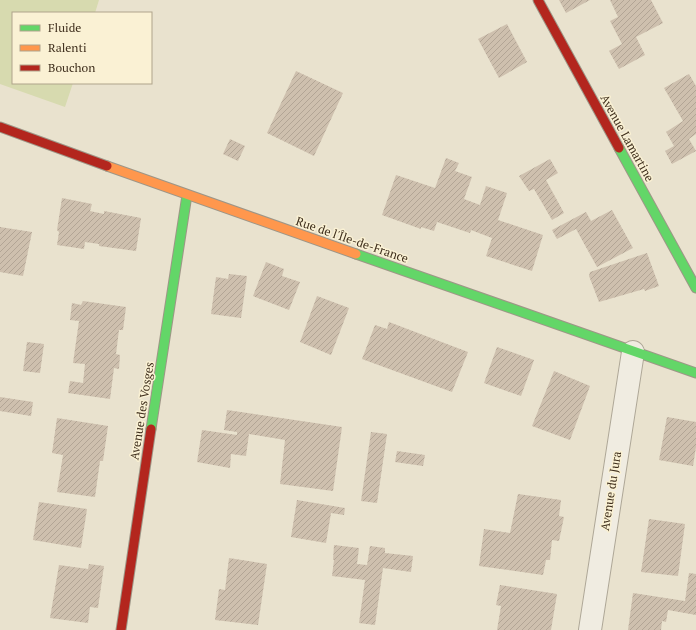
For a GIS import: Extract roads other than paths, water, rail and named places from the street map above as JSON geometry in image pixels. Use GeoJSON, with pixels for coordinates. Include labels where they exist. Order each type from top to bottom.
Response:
{"type":"FeatureCollection","features":[{"type":"Feature","properties":{"kind":"street","name":"Avenue Lamartine"},"geometry":{"type":"LineString","coordinates":[[538,0],[696,288]]}},
{"type":"Feature","properties":{"kind":"street","name":"Rue de l'Île-de-France"},"geometry":{"type":"LineString","coordinates":[[0,128],[696,373]]}},
{"type":"Feature","properties":{"kind":"street","name":"Avenue des Vosges"},"geometry":{"type":"LineString","coordinates":[[121,630],[187,195]]}},
{"type":"Feature","properties":{"kind":"street","name":"Avenue du Jura"},"geometry":{"type":"LineString","coordinates":[[590,630],[633,352]]}}]}
